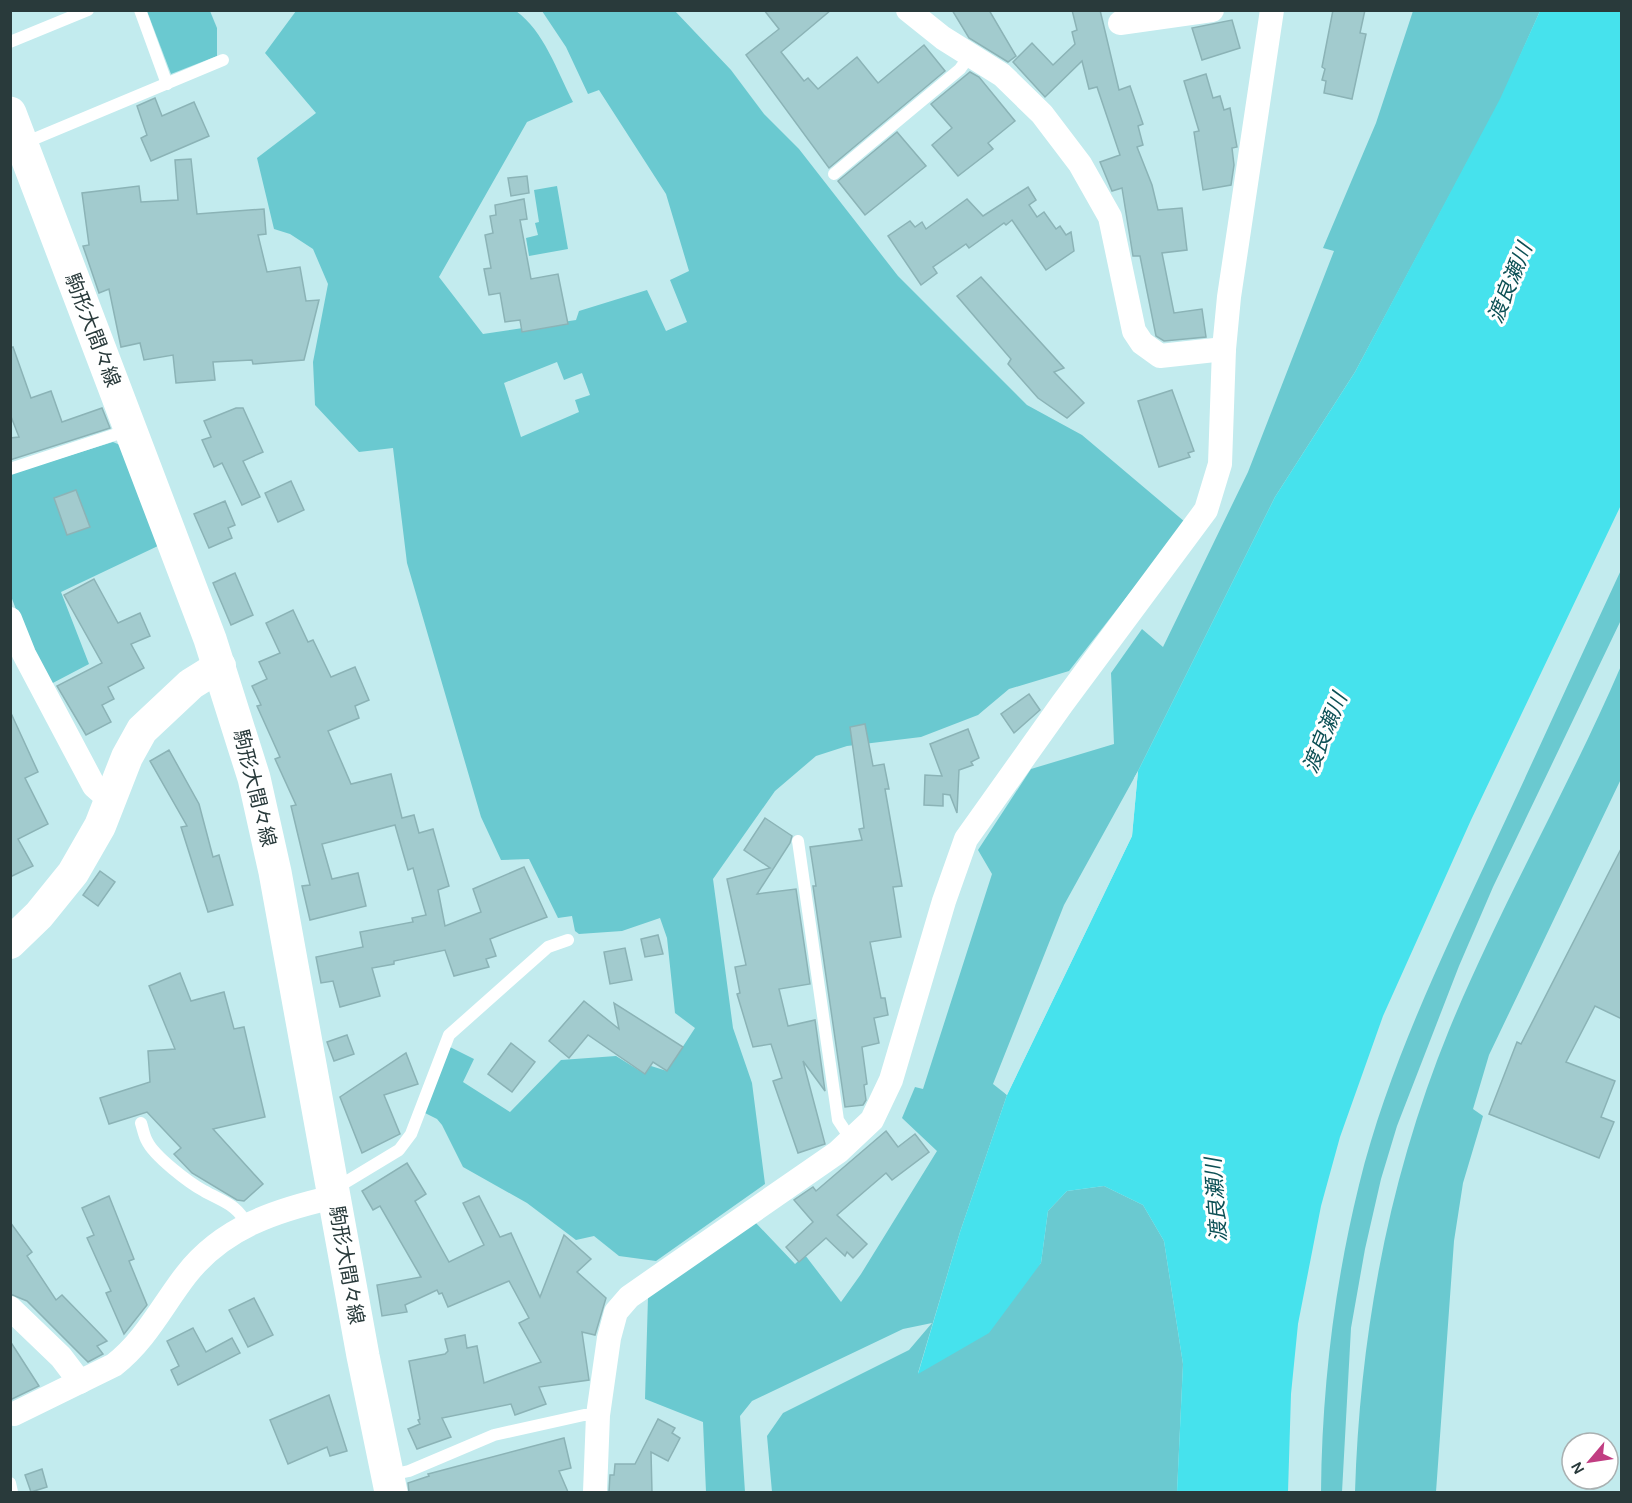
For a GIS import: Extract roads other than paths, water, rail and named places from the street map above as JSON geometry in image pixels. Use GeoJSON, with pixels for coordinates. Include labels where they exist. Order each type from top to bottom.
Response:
{"type":"FeatureCollection","features":[{"type":"Feature","properties":{"kind":"main road","name":"駒形大間々線"},"geometry":{"type":"LineString","coordinates":[[10,113],[16,146],[131,430],[220,666],[254,778],[272,852],[389,1484]]}},
{"type":"Feature","properties":{"kind":"street"},"geometry":{"type":"LineString","coordinates":[[908,10],[943,38],[1002,75],[1034,106],[1080,164],[1110,217],[1136,338],[1160,356],[1224,349]]}},
{"type":"Feature","properties":{"kind":"street"},"geometry":{"type":"LineString","coordinates":[[1120,23],[1212,10]]}},
{"type":"Feature","properties":{"kind":"street"},"geometry":{"type":"LineString","coordinates":[[595,1492],[598,1414],[616,1312],[629,1297],[852,1141],[872,1120],[885,1098],[944,901],[969,834],[1206,510],[1220,464],[1224,349],[1229,297],[1272,10]]}},
{"type":"Feature","properties":{"kind":"street"},"geometry":{"type":"LineString","coordinates":[[10,619],[17,657],[94,786],[111,801]]}},
{"type":"Feature","properties":{"kind":"street"},"geometry":{"type":"LineString","coordinates":[[10,943],[45,909],[73,873],[100,826],[127,757],[149,721],[191,684],[220,666]]}},
{"type":"Feature","properties":{"kind":"street"},"geometry":{"type":"LineString","coordinates":[[12,1421],[126,1356],[151,1328],[185,1276],[204,1254],[223,1238],[248,1225],[334,1192]]}},
{"type":"Feature","properties":{"kind":"street"},"geometry":{"type":"LineString","coordinates":[[10,1308],[61,1357],[80,1382]]}},
{"type":"Feature","properties":{"kind":"lane"},"geometry":{"type":"LineString","coordinates":[[10,42],[88,10]]}},
{"type":"Feature","properties":{"kind":"lane"},"geometry":{"type":"LineString","coordinates":[[140,10],[167,84]]}},
{"type":"Feature","properties":{"kind":"lane"},"geometry":{"type":"LineString","coordinates":[[834,174],[960,69],[970,55]]}},
{"type":"Feature","properties":{"kind":"lane"},"geometry":{"type":"LineString","coordinates":[[16,146],[223,60]]}},
{"type":"Feature","properties":{"kind":"lane"},"geometry":{"type":"LineString","coordinates":[[10,469],[131,430]]}},
{"type":"Feature","properties":{"kind":"lane"},"geometry":{"type":"LineString","coordinates":[[798,841],[838,1119],[852,1141]]}},
{"type":"Feature","properties":{"kind":"lane"},"geometry":{"type":"LineString","coordinates":[[334,1192],[346,1182],[399,1150],[411,1134],[449,1035],[548,947],[568,940]]}},
{"type":"Feature","properties":{"kind":"lane"},"geometry":{"type":"LineString","coordinates":[[141,1123],[148,1143],[163,1159],[203,1191],[238,1209],[248,1225]]}},
{"type":"Feature","properties":{"kind":"lane"},"geometry":{"type":"LineString","coordinates":[[389,1484],[409,1471],[494,1435],[598,1414]]}},
{"type":"Feature","properties":{"kind":"lane"},"geometry":{"type":"LineString","coordinates":[[10,1484],[12,1492]]}},
{"type":"Feature","properties":{"kind":"water","name":"渡良瀬川"},"geometry":{"type":"Polygon","coordinates":[[[1540,11],[1621,11],[1621,505],[1471,820],[1383,1016],[1340,1137],[1321,1206],[1298,1324],[1291,1394],[1288,1492],[1177,1492],[1183,1364],[1164,1241],[1143,1205],[1104,1186],[1067,1191],[1048,1211],[1041,1263],[989,1333],[918,1374],[960,1232],[1007,1095],[1132,836],[1138,771],[1275,497],[1355,372],[1500,99],[1540,11]]]}}]}
